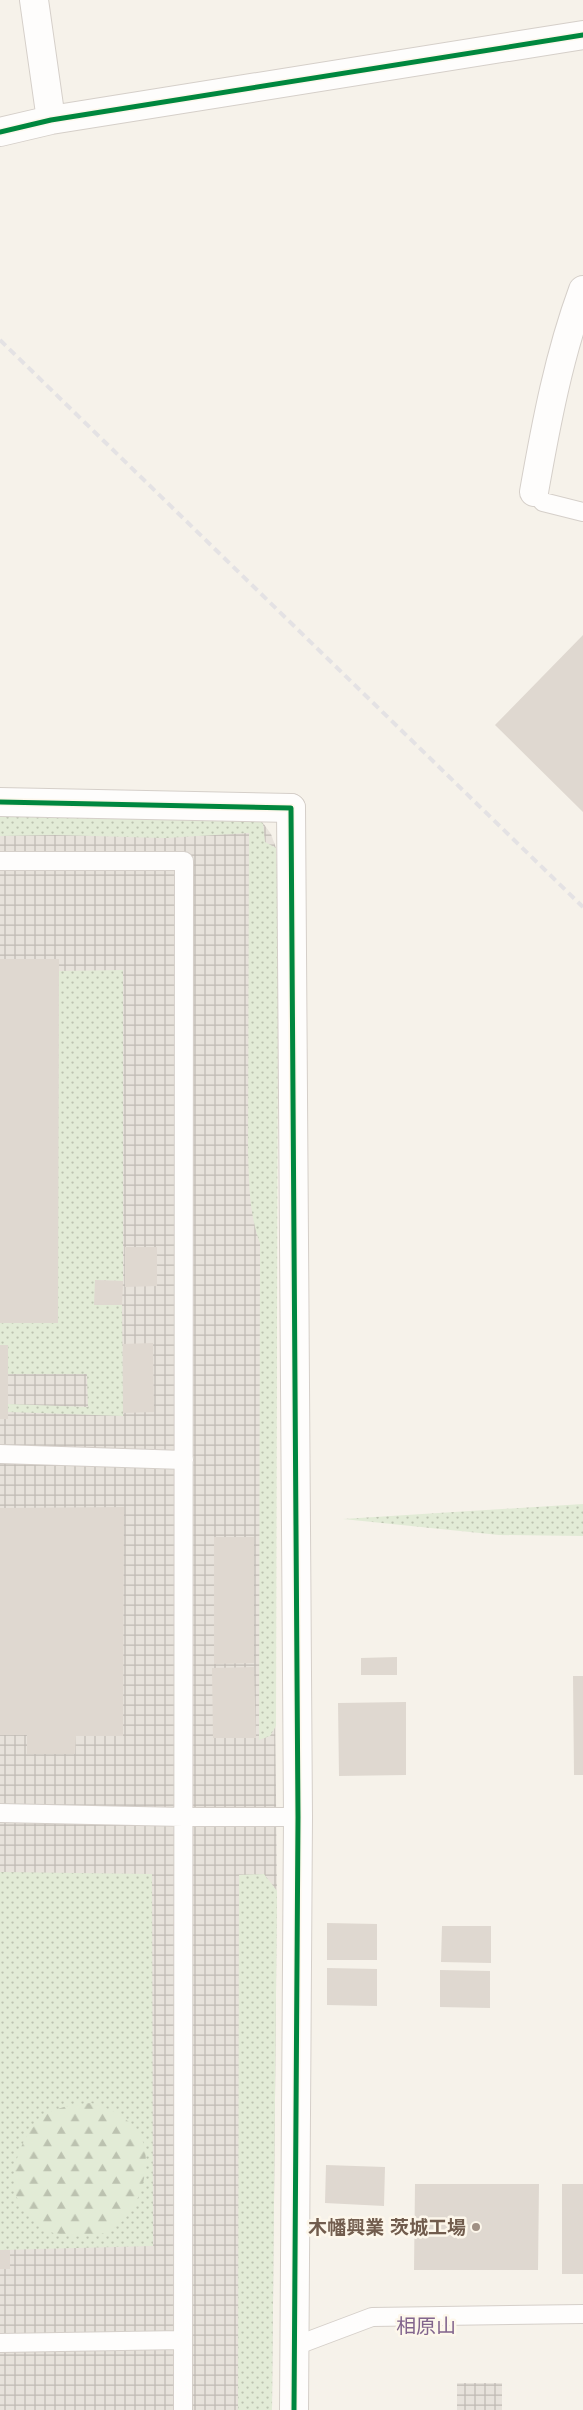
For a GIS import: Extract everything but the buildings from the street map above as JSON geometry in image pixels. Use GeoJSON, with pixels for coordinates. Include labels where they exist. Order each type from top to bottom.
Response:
{"type":"FeatureCollection","features":[{"type":"Feature","properties":{"kind":"street"},"geometry":{"type":"LineString","coordinates":[[34,0],[51,120]]}},
{"type":"Feature","properties":{"kind":"street"},"geometry":{"type":"LineString","coordinates":[[0,132],[51,120],[583,35]]}},
{"type":"Feature","properties":{"kind":"street"},"geometry":{"type":"LineString","coordinates":[[534,492],[543,438],[568,332],[583,290]]}},
{"type":"Feature","properties":{"kind":"street"},"geometry":{"type":"LineString","coordinates":[[0,802],[291,808],[298,1817],[294,2410]]}},
{"type":"Feature","properties":{"kind":"lane"},"geometry":{"type":"LineString","coordinates":[[534,492],[542,502],[583,512]]}},
{"type":"Feature","properties":{"kind":"lane"},"geometry":{"type":"LineString","coordinates":[[0,862],[184,861],[183,2410]]}},
{"type":"Feature","properties":{"kind":"lane"},"geometry":{"type":"LineString","coordinates":[[0,1454],[184,1460]]}},
{"type":"Feature","properties":{"kind":"lane"},"geometry":{"type":"LineString","coordinates":[[0,1813],[183,1817],[298,1817]]}},
{"type":"Feature","properties":{"kind":"lane"},"geometry":{"type":"LineString","coordinates":[[295,2346],[372,2317],[583,2314]]}},
{"type":"Feature","properties":{"kind":"lane"},"geometry":{"type":"LineString","coordinates":[[0,2343],[182,2340]]}},
{"type":"Feature","properties":{"kind":"shaded area"},"geometry":{"type":"Polygon","coordinates":[[[0,816],[253,817],[263,823],[271,834],[276,848],[278,919],[275,1699],[277,1891],[272,2410],[0,2410],[0,816]]]}},
{"type":"Feature","properties":{"kind":"shaded area"},"geometry":{"type":"Polygon","coordinates":[[[457,2383],[502,2383],[502,2410],[457,2410],[457,2383]]]}},
{"type":"Feature","properties":{"kind":"green space"},"geometry":{"type":"Polygon","coordinates":[[[0,816],[253,817],[263,823],[265,842],[276,848],[278,919],[276,1726],[270,1736],[259,1740],[260,1243],[256,1232],[249,1186],[248,1151],[249,833],[165,838],[55,835],[0,836],[0,816]]]}},
{"type":"Feature","properties":{"kind":"green space"},"geometry":{"type":"Polygon","coordinates":[[[123,970],[123,1281],[95,1280],[95,1305],[122,1305],[123,1416],[8,1412],[8,1404],[88,1407],[87,1374],[8,1374],[0,1345],[0,1323],[57,1323],[59,971],[123,970]]]}},
{"type":"Feature","properties":{"kind":"green space"},"geometry":{"type":"Polygon","coordinates":[[[583,1504],[583,1536],[499,1535],[343,1519],[583,1504]]]}},
{"type":"Feature","properties":{"kind":"green space"},"geometry":{"type":"Polygon","coordinates":[[[0,1872],[152,1874],[153,2246],[0,2250],[0,1872]]]}},
{"type":"Feature","properties":{"kind":"green space"},"geometry":{"type":"Polygon","coordinates":[[[264,1874],[277,1891],[272,2410],[238,2410],[239,1875],[264,1874]]]}},
{"type":"Feature","properties":{"kind":"green space"},"geometry":{"type":"Polygon","coordinates":[[[91,2103],[120,2115],[133,2126],[142,2139],[146,2165],[140,2193],[126,2218],[116,2227],[104,2233],[78,2236],[49,2232],[34,2221],[19,2202],[15,2191],[14,2179],[15,2165],[19,2152],[32,2128],[50,2112],[60,2108],[91,2103]]]}},
{"type":"Feature","properties":{"kind":"railway"},"geometry":{"type":"LineString","coordinates":[[0,340],[583,907]]}},
{"type":"Feature","properties":{"kind":"cycle path"},"geometry":{"type":"LineString","coordinates":[[0,132],[51,120],[583,35]]}},
{"type":"Feature","properties":{"kind":"cycle path"},"geometry":{"type":"LineString","coordinates":[[0,802],[291,808],[298,1817],[294,2410]]}},
{"type":"Feature","properties":{"kind":"place","name":"木幡興業 茨城工場"},"geometry":{"type":"Point","coordinates":[476,2227]}},
{"type":"Feature","properties":{"kind":"district","name":"相原山"},"geometry":{"type":"Point","coordinates":[426,2326]}}]}
